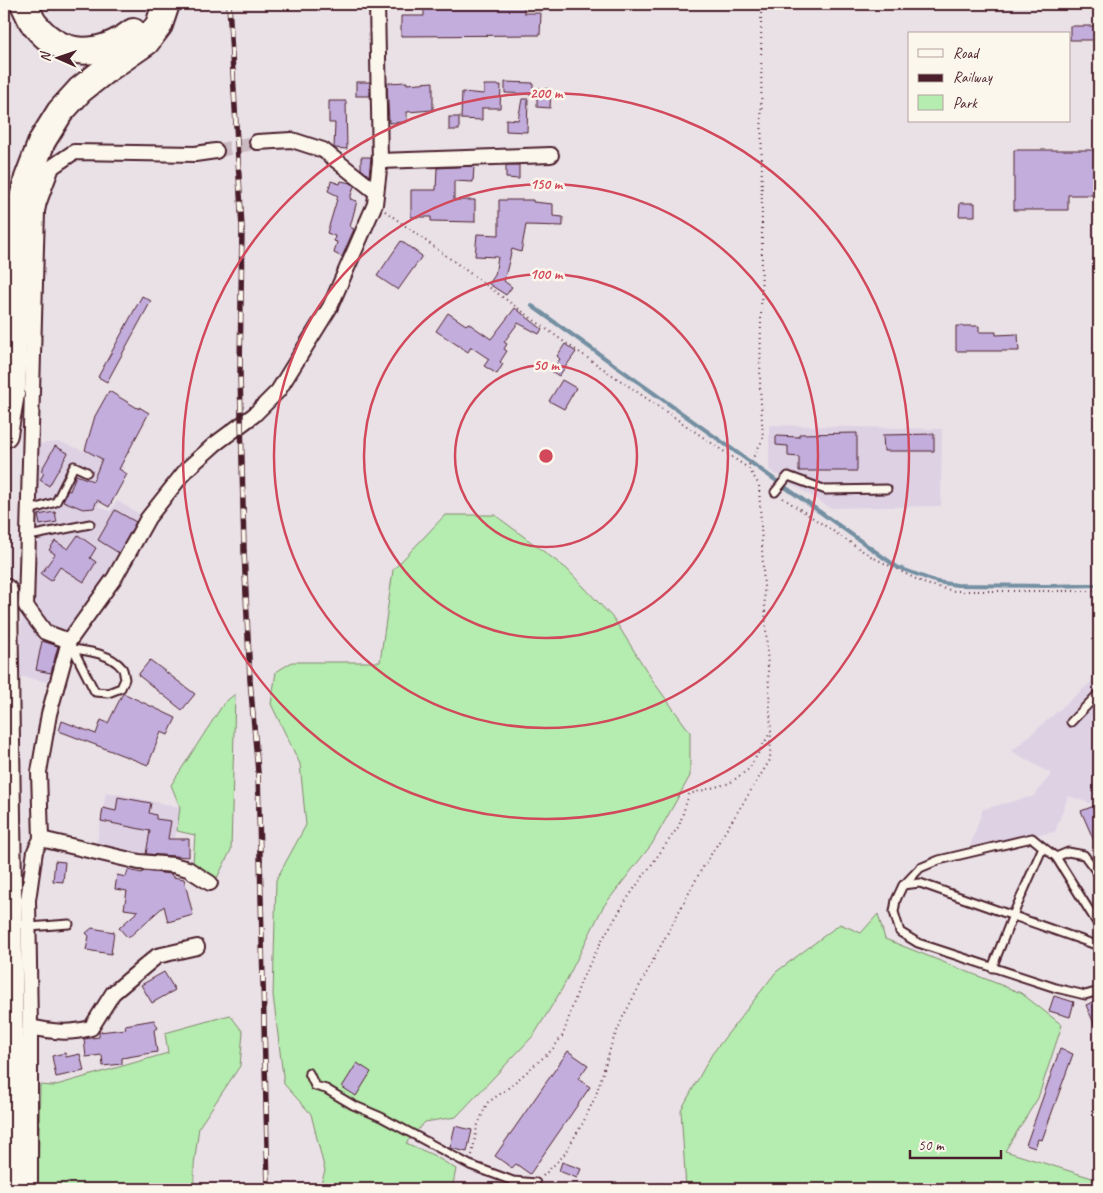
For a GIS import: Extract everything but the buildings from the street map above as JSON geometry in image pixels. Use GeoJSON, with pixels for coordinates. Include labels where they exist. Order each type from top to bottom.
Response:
{"type":"FeatureCollection","features":[{"type":"Feature","properties":{"kind":"highway"},"geometry":{"type":"LineString","coordinates":[[24,4],[34,23],[48,38],[68,48],[89,51],[105,48],[120,42],[135,30],[146,15],[149,4]]}},
{"type":"Feature","properties":{"kind":"highway"},"geometry":{"type":"LineString","coordinates":[[4,434],[12,388],[20,210],[28,178],[42,141],[60,112],[80,90],[146,42],[159,25],[166,4]]}},
{"type":"Feature","properties":{"kind":"highway"},"geometry":{"type":"LineString","coordinates":[[4,592],[12,1189]]}},
{"type":"Feature","properties":{"kind":"street"},"geometry":{"type":"LineString","coordinates":[[30,1189],[28,900],[35,850],[41,839],[39,772],[49,714],[71,645],[115,577],[148,518],[186,470],[215,444],[254,414],[278,391],[330,307],[376,198],[380,161],[377,4]]}},
{"type":"Feature","properties":{"kind":"street"},"geometry":{"type":"LineString","coordinates":[[257,142],[292,140],[323,150],[376,198]]}},
{"type":"Feature","properties":{"kind":"street"},"geometry":{"type":"LineString","coordinates":[[71,645],[45,632],[26,606],[37,211],[52,167],[74,152],[195,154],[216,151]]}},
{"type":"Feature","properties":{"kind":"street"},"geometry":{"type":"LineString","coordinates":[[380,161],[551,155]]}},
{"type":"Feature","properties":{"kind":"street"},"geometry":{"type":"LineString","coordinates":[[41,839],[139,862],[173,865],[188,869],[210,882]]}},
{"type":"Feature","properties":{"kind":"street"},"geometry":{"type":"LineString","coordinates":[[30,1027],[54,1032],[74,1032],[91,1028],[113,993],[157,956],[198,947]]}},
{"type":"Feature","properties":{"kind":"lane"},"geometry":{"type":"LineString","coordinates":[[30,510],[56,502],[74,466],[87,472]]}},
{"type":"Feature","properties":{"kind":"lane"},"geometry":{"type":"LineString","coordinates":[[777,489],[788,476],[826,490],[887,490]]}},
{"type":"Feature","properties":{"kind":"lane"},"geometry":{"type":"LineString","coordinates":[[29,536],[90,524]]}},
{"type":"Feature","properties":{"kind":"lane"},"geometry":{"type":"LineString","coordinates":[[71,645],[110,659],[122,668],[125,679],[121,688],[108,693],[95,692],[71,645]]}},
{"type":"Feature","properties":{"kind":"lane"},"geometry":{"type":"LineString","coordinates":[[1071,722],[1099,693]]}},
{"type":"Feature","properties":{"kind":"lane"},"geometry":{"type":"LineString","coordinates":[[1099,926],[1056,857],[1032,838],[939,860],[920,868],[903,885],[896,900],[894,912],[900,932],[918,943],[1065,991],[1085,995],[1099,991]]}},
{"type":"Feature","properties":{"kind":"lane"},"geometry":{"type":"LineString","coordinates":[[992,968],[1013,915],[1044,847]]}},
{"type":"Feature","properties":{"kind":"lane"},"geometry":{"type":"LineString","coordinates":[[1056,857],[1068,852],[1084,855],[1099,875]]}},
{"type":"Feature","properties":{"kind":"lane"},"geometry":{"type":"LineString","coordinates":[[903,885],[920,882],[1099,946]]}},
{"type":"Feature","properties":{"kind":"lane"},"geometry":{"type":"LineString","coordinates":[[29,926],[69,924]]}},
{"type":"Feature","properties":{"kind":"lane"},"geometry":{"type":"LineString","coordinates":[[309,1073],[315,1086],[326,1089],[470,1165],[512,1181],[536,1182]]}},
{"type":"Feature","properties":{"kind":"lane"},"geometry":{"type":"LineString","coordinates":[[522,1189],[536,1182]]}},
{"type":"Feature","properties":{"kind":"path"},"geometry":{"type":"LineString","coordinates":[[748,467],[763,439],[760,386],[762,252],[761,4]]}},
{"type":"Feature","properties":{"kind":"path"},"geometry":{"type":"LineString","coordinates":[[376,198],[560,339],[748,467],[760,485],[771,731],[770,760],[700,872],[623,1017],[612,1043],[596,1095],[583,1123],[563,1156],[536,1182]]}},
{"type":"Feature","properties":{"kind":"path"},"geometry":{"type":"LineString","coordinates":[[777,489],[872,557],[926,584],[954,590],[1099,591]]}},
{"type":"Feature","properties":{"kind":"path"},"geometry":{"type":"LineString","coordinates":[[470,1165],[477,1127],[487,1103],[507,1089],[552,1050],[563,1035],[581,981],[598,948],[627,899],[679,826],[689,794],[730,783],[749,769],[771,731]]}},
{"type":"Feature","properties":{"kind":"shaded area"},"geometry":{"type":"Polygon","coordinates":[[[847,4],[937,4],[937,6],[847,7],[847,4]]]}},
{"type":"Feature","properties":{"kind":"shaded area"},"geometry":{"type":"Polygon","coordinates":[[[769,425],[942,429],[941,506],[830,508],[769,470],[769,425]]]}},
{"type":"Feature","properties":{"kind":"shaded area"},"geometry":{"type":"Polygon","coordinates":[[[60,442],[124,466],[98,506],[110,511],[117,501],[143,516],[53,683],[19,676],[22,612],[36,444],[60,442]]]}},
{"type":"Feature","properties":{"kind":"shaded area"},"geometry":{"type":"Polygon","coordinates":[[[1099,675],[1099,806],[1068,796],[1055,832],[970,846],[983,809],[1034,796],[1051,774],[1012,751],[1099,675]]]}},
{"type":"Feature","properties":{"kind":"shaded area"},"geometry":{"type":"Polygon","coordinates":[[[106,792],[180,807],[172,859],[139,857],[96,846],[106,792]]]}},
{"type":"Feature","properties":{"kind":"green space"},"geometry":{"type":"Polygon","coordinates":[[[445,515],[495,515],[567,569],[614,619],[653,681],[690,732],[690,776],[652,844],[603,907],[562,989],[534,1035],[456,1117],[425,1122],[406,1143],[433,1155],[456,1169],[452,1189],[319,1189],[325,1171],[311,1114],[284,1084],[273,995],[276,880],[306,825],[300,764],[271,704],[276,672],[292,662],[380,662],[393,570],[445,515]]]}},
{"type":"Feature","properties":{"kind":"green space"},"geometry":{"type":"Polygon","coordinates":[[[235,694],[231,850],[217,878],[193,863],[195,835],[177,831],[180,807],[171,785],[224,703],[235,694]]]}},
{"type":"Feature","properties":{"kind":"green space"},"geometry":{"type":"Polygon","coordinates":[[[878,914],[885,939],[1021,993],[1062,1025],[1038,1098],[1005,1151],[1092,1178],[1096,1189],[686,1189],[681,1110],[712,1054],[776,972],[840,924],[861,933],[878,914]]]}},
{"type":"Feature","properties":{"kind":"green space"},"geometry":{"type":"Polygon","coordinates":[[[230,1015],[243,1032],[240,1066],[199,1127],[194,1165],[194,1189],[38,1189],[40,1085],[53,1086],[168,1053],[165,1033],[230,1015]]]}},
{"type":"Feature","properties":{"kind":"waterway"},"geometry":{"type":"LineString","coordinates":[[532,306],[897,567],[937,582],[957,585],[1099,585]]}},
{"type":"Feature","properties":{"kind":"tunnel"},"geometry":{"type":"LineString","coordinates":[[216,151],[257,142]]}},
{"type":"Feature","properties":{"kind":"railway"},"geometry":{"type":"LineString","coordinates":[[229,4],[242,228],[240,372],[244,551],[250,680],[258,772],[268,1189]]}}]}
